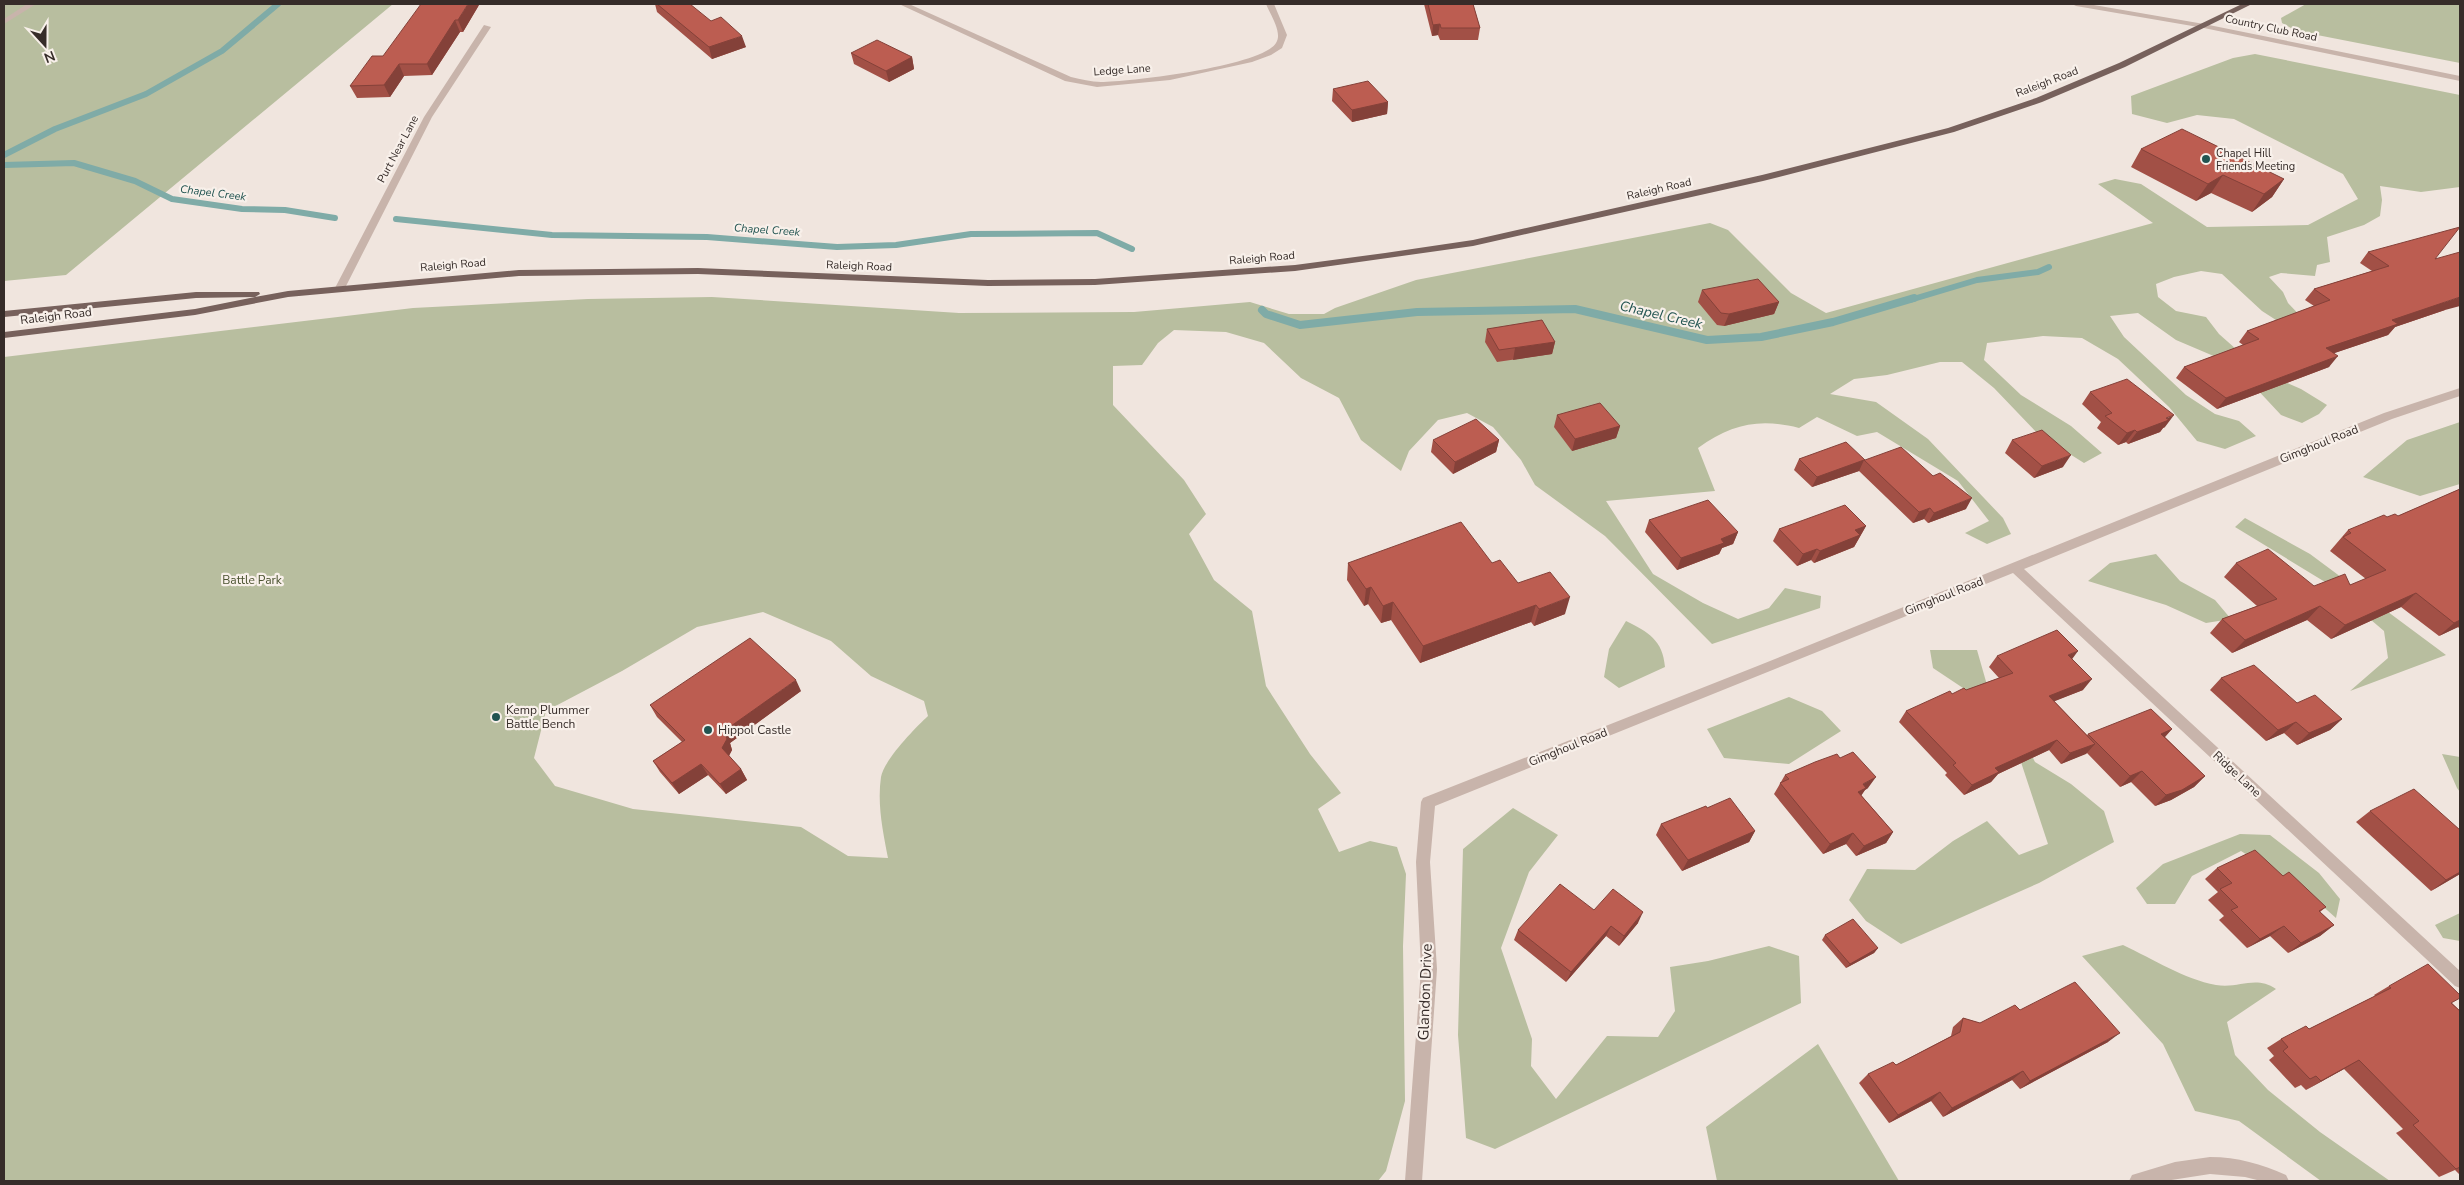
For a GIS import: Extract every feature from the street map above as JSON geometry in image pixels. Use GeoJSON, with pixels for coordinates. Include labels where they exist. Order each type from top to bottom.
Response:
{"type":"FeatureCollection","features":[{"type":"Feature","properties":{"kind":"main road","name":"Raleigh Road"},"geometry":{"type":"LineString","coordinates":[[4,335],[195,312],[288,294],[519,273],[698,271],[988,283],[1095,282],[1286,269],[1385,256],[1473,242],[1744,182],[1862,155],[1951,130],[2039,100],[2122,65],[2248,4]]}},
{"type":"Feature","properties":{"kind":"main road","name":"Raleigh Road"},"geometry":{"type":"LineString","coordinates":[[4,314],[196,296],[288,294]]}},
{"type":"Feature","properties":{"kind":"street"},"geometry":{"type":"LineString","coordinates":[[4,22],[32,4]]}},
{"type":"Feature","properties":{"kind":"street","name":"Ledge Lane"},"geometry":{"type":"LineString","coordinates":[[903,4],[1068,79],[1088,84],[1164,78],[1240,63],[1265,56],[1280,46],[1283,35],[1270,4]]}},
{"type":"Feature","properties":{"kind":"street","name":"Country Club Road"},"geometry":{"type":"LineString","coordinates":[[2076,4],[2204,26],[2460,79]]}},
{"type":"Feature","properties":{"kind":"street","name":"Purt Near Lane"},"geometry":{"type":"LineString","coordinates":[[340,288],[428,117],[487,27]]}},
{"type":"Feature","properties":{"kind":"street","name":"Gimghoul Road"},"geometry":{"type":"LineString","coordinates":[[1428,802],[1760,672],[2014,566],[2388,416],[2460,392]]}},
{"type":"Feature","properties":{"kind":"street","name":"Ridge Lane"},"geometry":{"type":"LineString","coordinates":[[2014,566],[2460,981]]}},
{"type":"Feature","properties":{"kind":"street","name":"Glandon Drive"},"geometry":{"type":"LineString","coordinates":[[1413,1181],[1429,969],[1423,862],[1428,802]]}},
{"type":"Feature","properties":{"kind":"street"},"geometry":{"type":"LineString","coordinates":[[2138,1181],[2172,1170],[2202,1165],[2240,1166],[2280,1181]]}},
{"type":"Feature","properties":{"kind":"green space"},"geometry":{"type":"Polygon","coordinates":[[[4,4],[393,4],[66,275],[4,281],[4,4]]]}},
{"type":"Feature","properties":{"kind":"green space"},"geometry":{"type":"Polygon","coordinates":[[[2306,4],[2460,4],[2460,63],[2312,34],[2291,28],[2282,23],[2281,18],[2306,4]]]}},
{"type":"Feature","properties":{"kind":"green space","name":"Battle Park"},"geometry":{"type":"Polygon","coordinates":[[[2255,54],[2460,95],[2460,187],[2421,192],[2380,186],[2382,200],[2380,216],[2364,225],[2327,237],[2330,262],[2317,265],[2315,276],[2281,273],[2269,277],[2283,292],[2288,303],[2308,324],[2293,331],[2262,311],[2222,274],[2201,271],[2174,277],[2156,284],[2158,297],[2176,311],[2206,317],[2219,334],[2262,372],[2301,389],[2327,405],[2319,414],[2302,423],[2281,415],[2253,385],[2216,357],[2176,340],[2138,313],[2110,316],[2124,337],[2186,395],[2215,414],[2239,421],[2256,436],[2225,449],[2197,441],[2169,407],[2118,359],[2082,338],[2043,336],[1987,343],[1984,360],[2021,395],[2071,426],[2102,453],[2084,463],[2038,434],[1994,388],[1962,362],[1940,362],[1887,375],[1854,379],[1830,394],[1876,402],[1928,439],[2003,518],[2011,534],[1987,544],[1965,533],[1989,521],[1958,481],[1877,432],[1857,436],[1817,417],[1799,428],[1785,425],[1758,424],[1734,428],[1698,448],[1715,491],[1606,501],[1653,574],[1703,603],[1738,619],[1769,608],[1785,588],[1821,596],[1820,608],[1712,644],[1605,536],[1535,485],[1521,460],[1493,427],[1467,413],[1438,420],[1409,451],[1401,471],[1361,440],[1339,398],[1301,378],[1264,343],[1226,332],[1174,330],[1158,343],[1142,365],[1113,366],[1113,405],[1184,480],[1206,514],[1189,534],[1214,580],[1252,611],[1266,686],[1310,754],[1341,793],[1318,809],[1339,852],[1370,841],[1397,847],[1406,874],[1403,946],[1405,1101],[1386,1171],[1378,1181],[4,1181],[4,357],[413,308],[588,299],[712,297],[959,313],[1134,312],[1250,302],[1289,314],[1324,314],[1335,308],[1416,280],[1710,223],[1728,230],[1791,293],[1826,313],[2153,223],[2098,184],[2115,179],[2141,184],[2207,227],[2308,225],[2358,199],[2343,174],[2234,119],[2197,115],[2167,123],[2132,114],[2131,96],[2233,58],[2255,54]],[[763,612],[697,627],[622,671],[546,711],[534,758],[555,786],[633,809],[801,827],[848,856],[888,858],[880,808],[881,777],[883,770],[894,753],[928,716],[924,701],[871,676],[831,641],[763,612]]]}},
{"type":"Feature","properties":{"kind":"green space"},"geometry":{"type":"Polygon","coordinates":[[[2460,422],[2460,484],[2420,496],[2363,477],[2407,440],[2460,422]]]}},
{"type":"Feature","properties":{"kind":"green space"},"geometry":{"type":"Polygon","coordinates":[[[2245,518],[2310,554],[2446,655],[2350,691],[2388,658],[2384,631],[2330,585],[2235,527],[2245,518]]]}},
{"type":"Feature","properties":{"kind":"green space"},"geometry":{"type":"Polygon","coordinates":[[[2156,554],[2180,581],[2215,600],[2231,619],[2206,623],[2166,605],[2088,581],[2110,563],[2156,554]]]}},
{"type":"Feature","properties":{"kind":"green space"},"geometry":{"type":"Polygon","coordinates":[[[1626,621],[1647,633],[1658,643],[1664,658],[1665,667],[1619,688],[1604,677],[1609,649],[1626,621]]]}},
{"type":"Feature","properties":{"kind":"green space"},"geometry":{"type":"Polygon","coordinates":[[[1930,650],[1977,650],[1987,685],[2010,712],[2035,762],[2071,784],[2104,811],[2114,842],[2039,883],[1901,944],[1866,921],[1849,900],[1867,869],[1915,870],[1953,841],[1987,821],[2019,855],[2048,844],[2014,741],[1969,692],[1933,668],[1930,650]]]}},
{"type":"Feature","properties":{"kind":"green space"},"geometry":{"type":"Polygon","coordinates":[[[1789,697],[1822,711],[1841,731],[1789,764],[1724,758],[1707,729],[1789,697]]]}},
{"type":"Feature","properties":{"kind":"green space"},"geometry":{"type":"Polygon","coordinates":[[[2442,754],[2460,757],[2460,792],[2457,788],[2442,754]]]}},
{"type":"Feature","properties":{"kind":"green space"},"geometry":{"type":"Polygon","coordinates":[[[1513,808],[1558,835],[1529,872],[1501,948],[1532,1039],[1531,1066],[1556,1099],[1607,1036],[1658,1037],[1675,1011],[1670,967],[1708,961],[1769,946],[1799,956],[1801,1003],[1495,1149],[1466,1138],[1458,1035],[1463,849],[1513,808]]]}},
{"type":"Feature","properties":{"kind":"green space"},"geometry":{"type":"Polygon","coordinates":[[[2240,834],[2270,835],[2319,873],[2340,899],[2336,918],[2310,895],[2241,851],[2192,876],[2175,904],[2147,904],[2136,888],[2163,864],[2240,834]]]}},
{"type":"Feature","properties":{"kind":"green space"},"geometry":{"type":"Polygon","coordinates":[[[2460,913],[2460,941],[2443,938],[2435,925],[2460,913]]]}},
{"type":"Feature","properties":{"kind":"green space"},"geometry":{"type":"Polygon","coordinates":[[[2123,945],[2180,973],[2204,982],[2224,986],[2261,983],[2276,989],[2227,1022],[2235,1055],[2268,1090],[2320,1132],[2390,1181],[2321,1181],[2239,1121],[2195,1111],[2163,1044],[2082,956],[2123,945]]]}},
{"type":"Feature","properties":{"kind":"green space"},"geometry":{"type":"Polygon","coordinates":[[[1818,1044],[1899,1181],[1717,1181],[1706,1127],[1818,1044]]]}},
{"type":"Feature","properties":{"kind":"building"},"geometry":{"type":"Polygon","coordinates":[[[421,4],[468,4],[458,20],[455,20],[427,64],[399,64],[384,85],[350,86],[372,56],[383,56],[421,4]]]}},
{"type":"Feature","properties":{"kind":"building"},"geometry":{"type":"Polygon","coordinates":[[[657,4],[690,4],[711,21],[721,17],[742,36],[709,47],[657,4]]]}},
{"type":"Feature","properties":{"kind":"building"},"geometry":{"type":"Polygon","coordinates":[[[1428,4],[1473,4],[1480,28],[1441,28],[1440,24],[1433,25],[1428,4]]]}},
{"type":"Feature","properties":{"kind":"building"},"geometry":{"type":"Polygon","coordinates":[[[877,40],[912,57],[886,71],[851,53],[877,40]]]}},
{"type":"Feature","properties":{"kind":"building"},"geometry":{"type":"Polygon","coordinates":[[[1368,81],[1388,102],[1352,110],[1333,89],[1368,81]]]}},
{"type":"Feature","properties":{"kind":"building"},"geometry":{"type":"Polygon","coordinates":[[[2182,129],[2284,179],[2264,194],[2223,175],[2208,184],[2141,149],[2182,129]]]}},
{"type":"Feature","properties":{"kind":"building"},"geometry":{"type":"Polygon","coordinates":[[[2460,227],[2435,259],[2460,252],[2460,297],[2392,320],[2398,324],[2326,348],[2338,356],[2226,398],[2184,367],[2259,339],[2247,331],[2330,300],[2314,289],[2389,266],[2368,252],[2460,227]]]}},
{"type":"Feature","properties":{"kind":"building"},"geometry":{"type":"Polygon","coordinates":[[[1758,279],[1779,302],[1729,314],[1721,313],[1702,290],[1758,279]]]}},
{"type":"Feature","properties":{"kind":"building"},"geometry":{"type":"Polygon","coordinates":[[[1542,320],[1555,342],[1499,350],[1487,329],[1542,320]]]}},
{"type":"Feature","properties":{"kind":"building"},"geometry":{"type":"Polygon","coordinates":[[[2127,379],[2174,415],[2166,418],[2169,420],[2137,432],[2135,430],[2127,433],[2105,416],[2112,413],[2090,392],[2127,379]]]}},
{"type":"Feature","properties":{"kind":"building"},"geometry":{"type":"Polygon","coordinates":[[[1600,403],[1620,426],[1575,439],[1557,415],[1600,403]]]}},
{"type":"Feature","properties":{"kind":"building"},"geometry":{"type":"Polygon","coordinates":[[[1476,419],[1499,440],[1455,462],[1433,440],[1476,419]]]}},
{"type":"Feature","properties":{"kind":"building"},"geometry":{"type":"Polygon","coordinates":[[[2042,430],[2071,455],[2042,466],[2012,440],[2042,430]]]}},
{"type":"Feature","properties":{"kind":"building"},"geometry":{"type":"Polygon","coordinates":[[[1846,442],[1865,460],[1901,447],[1933,476],[1940,473],[1972,498],[1934,513],[1930,508],[1919,512],[1864,460],[1817,477],[1799,459],[1846,442]]]}},
{"type":"Feature","properties":{"kind":"building"},"geometry":{"type":"Polygon","coordinates":[[[2460,489],[2460,620],[2454,623],[2416,593],[2345,625],[2320,606],[2245,640],[2222,619],[2277,599],[2236,563],[2268,549],[2314,586],[2345,574],[2350,585],[2386,570],[2343,537],[2351,533],[2348,530],[2384,515],[2387,517],[2395,514],[2398,516],[2460,489]]]}},
{"type":"Feature","properties":{"kind":"building"},"geometry":{"type":"Polygon","coordinates":[[[1708,500],[1738,532],[1721,539],[1724,543],[1681,558],[1649,520],[1708,500]]]}},
{"type":"Feature","properties":{"kind":"building"},"geometry":{"type":"Polygon","coordinates":[[[1845,505],[1866,526],[1855,530],[1860,535],[1820,551],[1817,549],[1803,554],[1779,529],[1845,505]]]}},
{"type":"Feature","properties":{"kind":"building"},"geometry":{"type":"Polygon","coordinates":[[[1461,522],[1492,563],[1500,560],[1518,583],[1550,572],[1570,597],[1539,609],[1536,605],[1423,646],[1393,602],[1383,606],[1371,587],[1366,589],[1348,563],[1461,522]]]}},
{"type":"Feature","properties":{"kind":"building"},"geometry":{"type":"Polygon","coordinates":[[[2057,630],[2078,651],[2068,655],[2092,679],[2049,696],[2095,744],[2070,753],[2057,740],[1995,768],[1999,772],[1972,785],[1953,765],[1956,763],[1906,711],[1950,691],[1952,694],[1964,688],[1966,690],[2013,673],[1997,656],[2057,630]]]}},
{"type":"Feature","properties":{"kind":"building","name":"Hippol Castle"},"geometry":{"type":"Polygon","coordinates":[[[750,638],[796,680],[724,731],[727,739],[722,748],[741,769],[720,784],[701,764],[672,783],[653,761],[685,740],[650,705],[750,638]]]}},
{"type":"Feature","properties":{"kind":"building"},"geometry":{"type":"Polygon","coordinates":[[[2254,665],[2297,703],[2315,695],[2342,719],[2309,733],[2296,722],[2278,730],[2221,678],[2254,665]]]}},
{"type":"Feature","properties":{"kind":"building"},"geometry":{"type":"Polygon","coordinates":[[[2151,709],[2172,729],[2161,734],[2205,776],[2182,790],[2166,795],[2142,771],[2130,776],[2088,734],[2151,709]]]}},
{"type":"Feature","properties":{"kind":"building"},"geometry":{"type":"Polygon","coordinates":[[[1853,752],[1876,777],[1863,784],[1866,788],[1858,792],[1893,832],[1864,846],[1853,833],[1830,844],[1780,783],[1789,779],[1785,775],[1815,762],[1837,754],[1840,758],[1853,752]]]}},
{"type":"Feature","properties":{"kind":"building"},"geometry":{"type":"Polygon","coordinates":[[[2414,789],[2460,830],[2460,872],[2446,880],[2370,811],[2414,789]]]}},
{"type":"Feature","properties":{"kind":"building"},"geometry":{"type":"Polygon","coordinates":[[[1730,798],[1755,831],[1688,860],[1661,824],[1730,798]]]}},
{"type":"Feature","properties":{"kind":"building"},"geometry":{"type":"Polygon","coordinates":[[[2255,850],[2283,876],[2289,872],[2326,907],[2319,911],[2334,925],[2301,943],[2284,926],[2260,939],[2231,910],[2238,907],[2220,889],[2232,883],[2217,868],[2255,850]]]}},
{"type":"Feature","properties":{"kind":"building"},"geometry":{"type":"Polygon","coordinates":[[[1560,884],[1594,910],[1613,889],[1643,912],[1624,936],[1611,926],[1571,972],[1518,930],[1560,884]]]}},
{"type":"Feature","properties":{"kind":"building"},"geometry":{"type":"Polygon","coordinates":[[[1853,919],[1878,948],[1850,964],[1825,935],[1853,919]]]}},
{"type":"Feature","properties":{"kind":"building"},"geometry":{"type":"Polygon","coordinates":[[[2428,964],[2460,995],[2460,998],[2451,1003],[2460,1011],[2460,1167],[2456,1169],[2413,1125],[2419,1121],[2359,1060],[2321,1081],[2316,1076],[2310,1079],[2283,1051],[2288,1047],[2281,1039],[2306,1026],[2309,1029],[2391,988],[2389,986],[2428,964]]]}},
{"type":"Feature","properties":{"kind":"building"},"geometry":{"type":"Polygon","coordinates":[[[2075,982],[2120,1033],[2030,1081],[2023,1071],[1952,1108],[1940,1092],[1898,1115],[1868,1074],[1893,1062],[1896,1065],[1960,1032],[1963,1018],[1980,1023],[2015,1005],[2020,1010],[2075,982]]]}},
{"type":"Feature","properties":{"kind":"waterway"},"geometry":{"type":"LineString","coordinates":[[4,155],[55,129],[146,94],[222,51],[278,4]]}},
{"type":"Feature","properties":{"kind":"waterway","name":"Chapel Creek"},"geometry":{"type":"LineString","coordinates":[[4,165],[74,163],[135,181],[172,199],[242,209],[285,210],[335,218]]}},
{"type":"Feature","properties":{"kind":"waterway","name":"Chapel Creek"},"geometry":{"type":"LineString","coordinates":[[396,219],[552,235],[707,237],[837,247],[896,245],[971,234],[1097,233],[1132,249]]}},
{"type":"Feature","properties":{"kind":"waterway","name":"Chapel Creek"},"geometry":{"type":"LineString","coordinates":[[1910,300],[1977,280],[2038,272],[2049,267]]}},
{"type":"Feature","properties":{"kind":"waterway","name":"Chapel Creek"},"geometry":{"type":"LineString","coordinates":[[1262,310],[1266,314],[1300,325],[1417,312],[1575,309],[1707,340],[1761,337],[1833,322],[1914,298]]}},
{"type":"Feature","properties":{"kind":"place","name":"Chapel Hill Friends Meeting"},"geometry":{"type":"Point","coordinates":[2206,159]}},
{"type":"Feature","properties":{"kind":"place","name":"Kemp Plummer Battle Bench"},"geometry":{"type":"Point","coordinates":[496,717]}},
{"type":"Feature","properties":{"kind":"place","name":"Hippol Castle"},"geometry":{"type":"Point","coordinates":[708,730]}}]}
